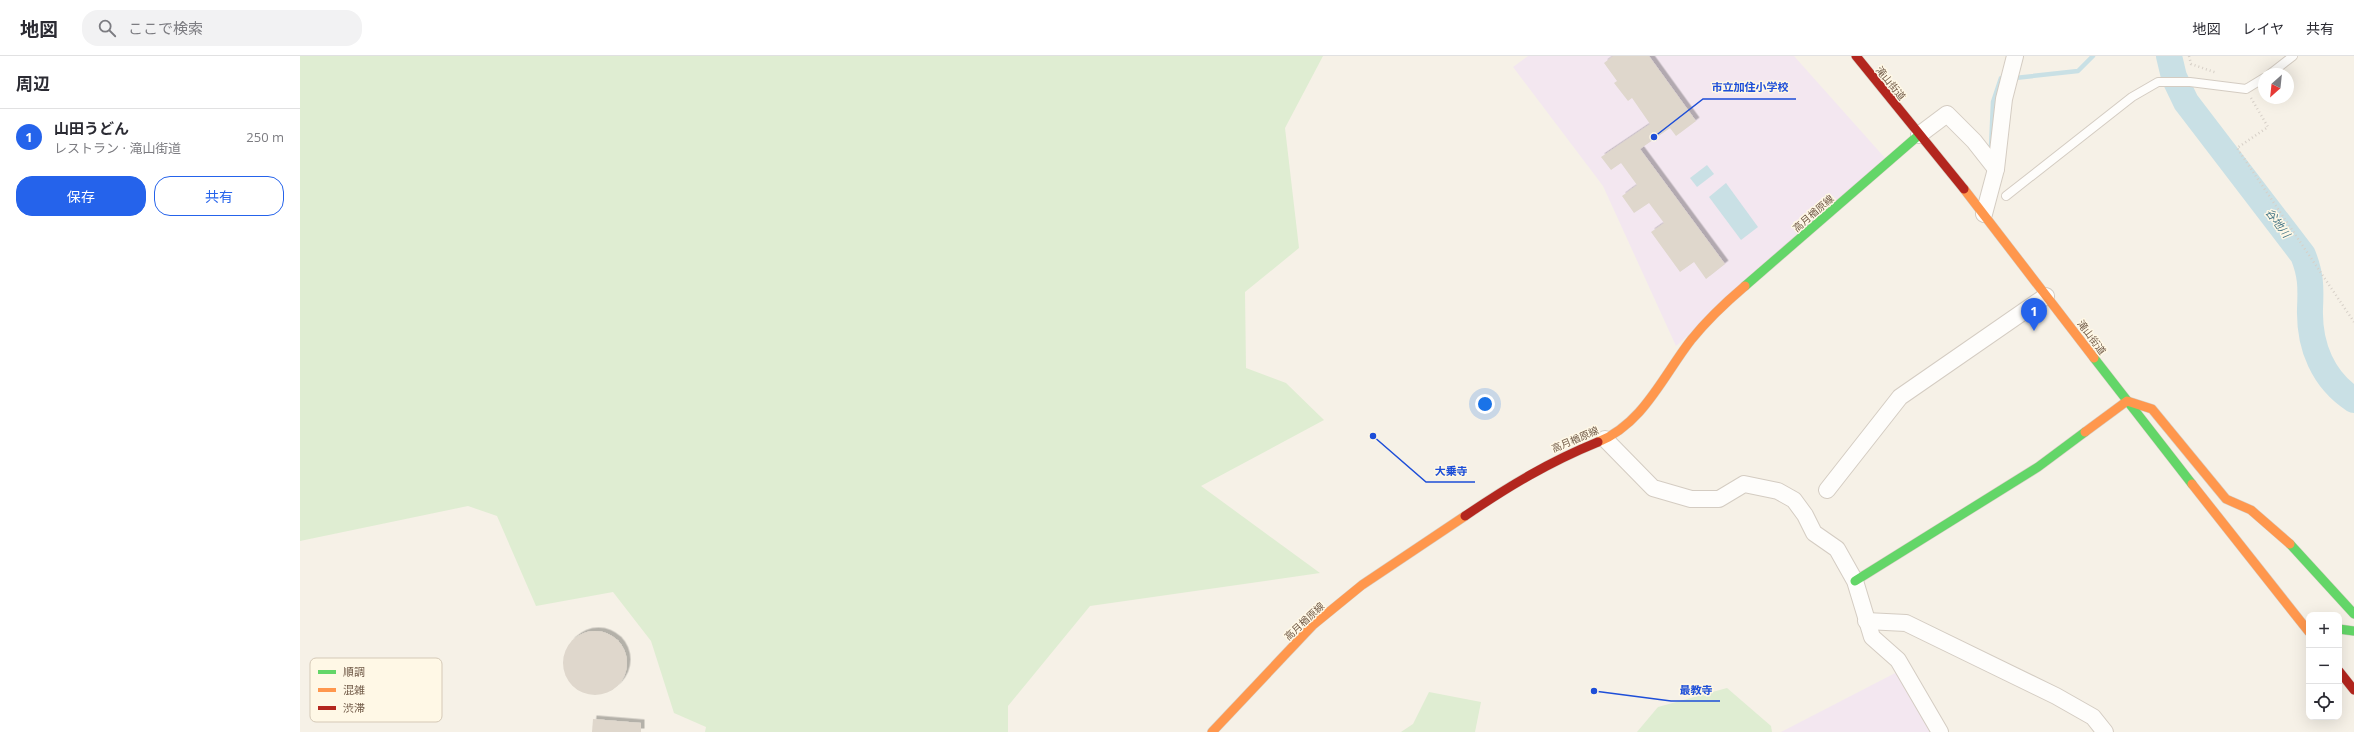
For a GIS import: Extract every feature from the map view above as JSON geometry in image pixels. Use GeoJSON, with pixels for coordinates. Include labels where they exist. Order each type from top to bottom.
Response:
{"type":"FeatureCollection","features":[{"type":"Feature","properties":{"kind":"main road","name":"滝山街道"},"geometry":{"type":"LineString","coordinates":[[1856,56],[1984,214],[2127,401],[2305,623]]}},
{"type":"Feature","properties":{"kind":"main road","name":"高月楢原線"},"geometry":{"type":"LineString","coordinates":[[1212,732],[1313,625],[1362,585],[1516,481],[1558,458],[1605,439],[1637,416],[1691,340],[1716,311],[1919,135]]}},
{"type":"Feature","properties":{"kind":"main road"},"geometry":{"type":"LineString","coordinates":[[1855,581],[2038,467],[2127,401],[2152,409],[2226,499],[2251,510],[2281,534],[2354,614]]}},
{"type":"Feature","properties":{"kind":"main road"},"geometry":{"type":"LineString","coordinates":[[2342,629],[2354,631]]}},
{"type":"Feature","properties":{"kind":"main road"},"geometry":{"type":"LineString","coordinates":[[2342,675],[2354,690]]}},
{"type":"Feature","properties":{"kind":"street"},"geometry":{"type":"LineString","coordinates":[[1984,214],[1996,169],[2004,99],[2015,56]]}},
{"type":"Feature","properties":{"kind":"street"},"geometry":{"type":"LineString","coordinates":[[1919,135],[1947,114],[1974,141],[1996,169]]}},
{"type":"Feature","properties":{"kind":"street"},"geometry":{"type":"LineString","coordinates":[[1827,490],[1900,397],[2046,296]]}},
{"type":"Feature","properties":{"kind":"street"},"geometry":{"type":"LineString","coordinates":[[1605,439],[1653,488],[1691,499],[1719,499],[1744,484],[1778,491],[1794,500],[1805,515],[1814,533],[1837,549],[1855,581],[1872,637],[1898,660],[1940,732]]}},
{"type":"Feature","properties":{"kind":"street"},"geometry":{"type":"LineString","coordinates":[[1866,621],[1906,623],[2056,696],[2093,717],[2105,732]]}},
{"type":"Feature","properties":{"kind":"lane"},"geometry":{"type":"LineString","coordinates":[[2278,68],[2293,56]]}},
{"type":"Feature","properties":{"kind":"lane"},"geometry":{"type":"LineString","coordinates":[[2006,196],[2132,96],[2158,82],[2190,82],[2246,89],[2258,82]]}},
{"type":"Feature","properties":{"kind":"path"},"geometry":{"type":"LineString","coordinates":[[2189,56],[2191,64]]}},
{"type":"Feature","properties":{"kind":"path"},"geometry":{"type":"LineString","coordinates":[[2237,148],[2354,322]]}},
{"type":"Feature","properties":{"kind":"shaded area"},"geometry":{"type":"Polygon","coordinates":[[[1528,56],[1794,56],[1885,158],[1676,346],[1603,186],[1513,67],[1528,56]]]}},
{"type":"Feature","properties":{"kind":"shaded area"},"geometry":{"type":"Polygon","coordinates":[[[1903,669],[1940,732],[1781,732],[1903,669]]]}},
{"type":"Feature","properties":{"kind":"green space"},"geometry":{"type":"Polygon","coordinates":[[[300,56],[1323,56],[1285,128],[1299,248],[1245,292],[1246,368],[1286,383],[1324,420],[1201,486],[1320,573],[1090,606],[1008,706],[1008,732],[705,732],[706,727],[674,713],[651,641],[613,592],[536,606],[497,516],[468,506],[300,541],[300,56]]]}},
{"type":"Feature","properties":{"kind":"green space"},"geometry":{"type":"Polygon","coordinates":[[[1727,688],[1771,726],[1772,732],[1637,732],[1658,707],[1727,688]]]}},
{"type":"Feature","properties":{"kind":"green space"},"geometry":{"type":"Polygon","coordinates":[[[1429,692],[1481,702],[1475,732],[1401,732],[1413,724],[1429,692]]]}},
{"type":"Feature","properties":{"kind":"water"},"geometry":{"type":"Polygon","coordinates":[[[1707,165],[1714,174],[1697,187],[1690,178],[1707,165]]]}},
{"type":"Feature","properties":{"kind":"water"},"geometry":{"type":"Polygon","coordinates":[[[1726,183],[1758,227],[1741,240],[1709,197],[1726,183]]]}},
{"type":"Feature","properties":{"kind":"building"},"geometry":{"type":"Polygon","coordinates":[[[1613,56],[1649,56],[1696,121],[1676,136],[1670,128],[1640,149],[1725,264],[1706,279],[1694,262],[1680,272],[1651,232],[1664,223],[1649,203],[1634,213],[1622,196],[1637,185],[1621,163],[1611,170],[1601,157],[1650,124],[1632,98],[1628,101],[1614,83],[1617,81],[1604,63],[1613,56]]]}},
{"type":"Feature","properties":{"kind":"building"},"geometry":{"type":"Polygon","coordinates":[[[595,631],[607,633],[618,640],[625,651],[627,663],[625,675],[618,686],[607,693],[595,695],[583,693],[572,686],[565,675],[563,663],[565,651],[572,640],[583,633],[595,631]]]}},
{"type":"Feature","properties":{"kind":"building"},"geometry":{"type":"Polygon","coordinates":[[[593,719],[641,723],[641,732],[592,732],[593,719]]]}},
{"type":"Feature","properties":{"kind":"waterway"},"geometry":{"type":"LineString","coordinates":[[2015,78],[2078,71],[2093,56]]}},
{"type":"Feature","properties":{"kind":"waterway","name":"谷地川"},"geometry":{"type":"LineString","coordinates":[[2169,56],[2174,77],[2186,102],[2303,255],[2310,281],[2310,323],[2315,349],[2326,372],[2334,383],[2354,400]]}},
{"type":"Feature","properties":{"kind":"waterway"},"geometry":{"type":"LineString","coordinates":[[1991,147],[1993,102],[2001,78]]}},
{"type":"Feature","properties":{"kind":"traffic: fast"},"geometry":{"type":"LineString","coordinates":[[1745,286],[1919,135]]}},
{"type":"Feature","properties":{"kind":"traffic: fast"},"geometry":{"type":"LineString","coordinates":[[2094,358],[2192,484]]}},
{"type":"Feature","properties":{"kind":"traffic: fast"},"geometry":{"type":"LineString","coordinates":[[1855,581],[2038,467],[2085,432]]}},
{"type":"Feature","properties":{"kind":"traffic: fast"},"geometry":{"type":"LineString","coordinates":[[2290,544],[2354,614]]}},
{"type":"Feature","properties":{"kind":"traffic: fast"},"geometry":{"type":"LineString","coordinates":[[2342,629],[2354,631]]}},
{"type":"Feature","properties":{"kind":"traffic: slow"},"geometry":{"type":"LineString","coordinates":[[1964,189],[2094,358]]}},
{"type":"Feature","properties":{"kind":"traffic: slow"},"geometry":{"type":"LineString","coordinates":[[1598,442],[1614,434],[1628,424],[1651,398],[1691,340],[1716,312],[1745,286]]}},
{"type":"Feature","properties":{"kind":"traffic: slow"},"geometry":{"type":"LineString","coordinates":[[2085,432],[2127,401],[2152,409],[2226,499],[2251,510],[2290,544]]}},
{"type":"Feature","properties":{"kind":"traffic: slow"},"geometry":{"type":"LineString","coordinates":[[2192,484],[2306,628]]}},
{"type":"Feature","properties":{"kind":"traffic: slow"},"geometry":{"type":"LineString","coordinates":[[1212,732],[1313,625],[1362,585],[1465,516]]}},
{"type":"Feature","properties":{"kind":"traffic: jam"},"geometry":{"type":"LineString","coordinates":[[1856,56],[1964,189]]}},
{"type":"Feature","properties":{"kind":"traffic: jam"},"geometry":{"type":"LineString","coordinates":[[1465,516],[1530,475],[1598,442]]}},
{"type":"Feature","properties":{"kind":"traffic: jam"},"geometry":{"type":"LineString","coordinates":[[2342,675],[2354,690]]}},
{"type":"Feature","properties":{"kind":"place","name":"市立加住小学校"},"geometry":{"type":"Point","coordinates":[1654,137]}},
{"type":"Feature","properties":{"kind":"place","name":"山田うどん"},"geometry":{"type":"Point","coordinates":[2034,331]}},
{"type":"Feature","properties":{"kind":"place","name":"大乗寺"},"geometry":{"type":"Point","coordinates":[1373,436]}},
{"type":"Feature","properties":{"kind":"place","name":"最教寺"},"geometry":{"type":"Point","coordinates":[1594,691]}}]}
